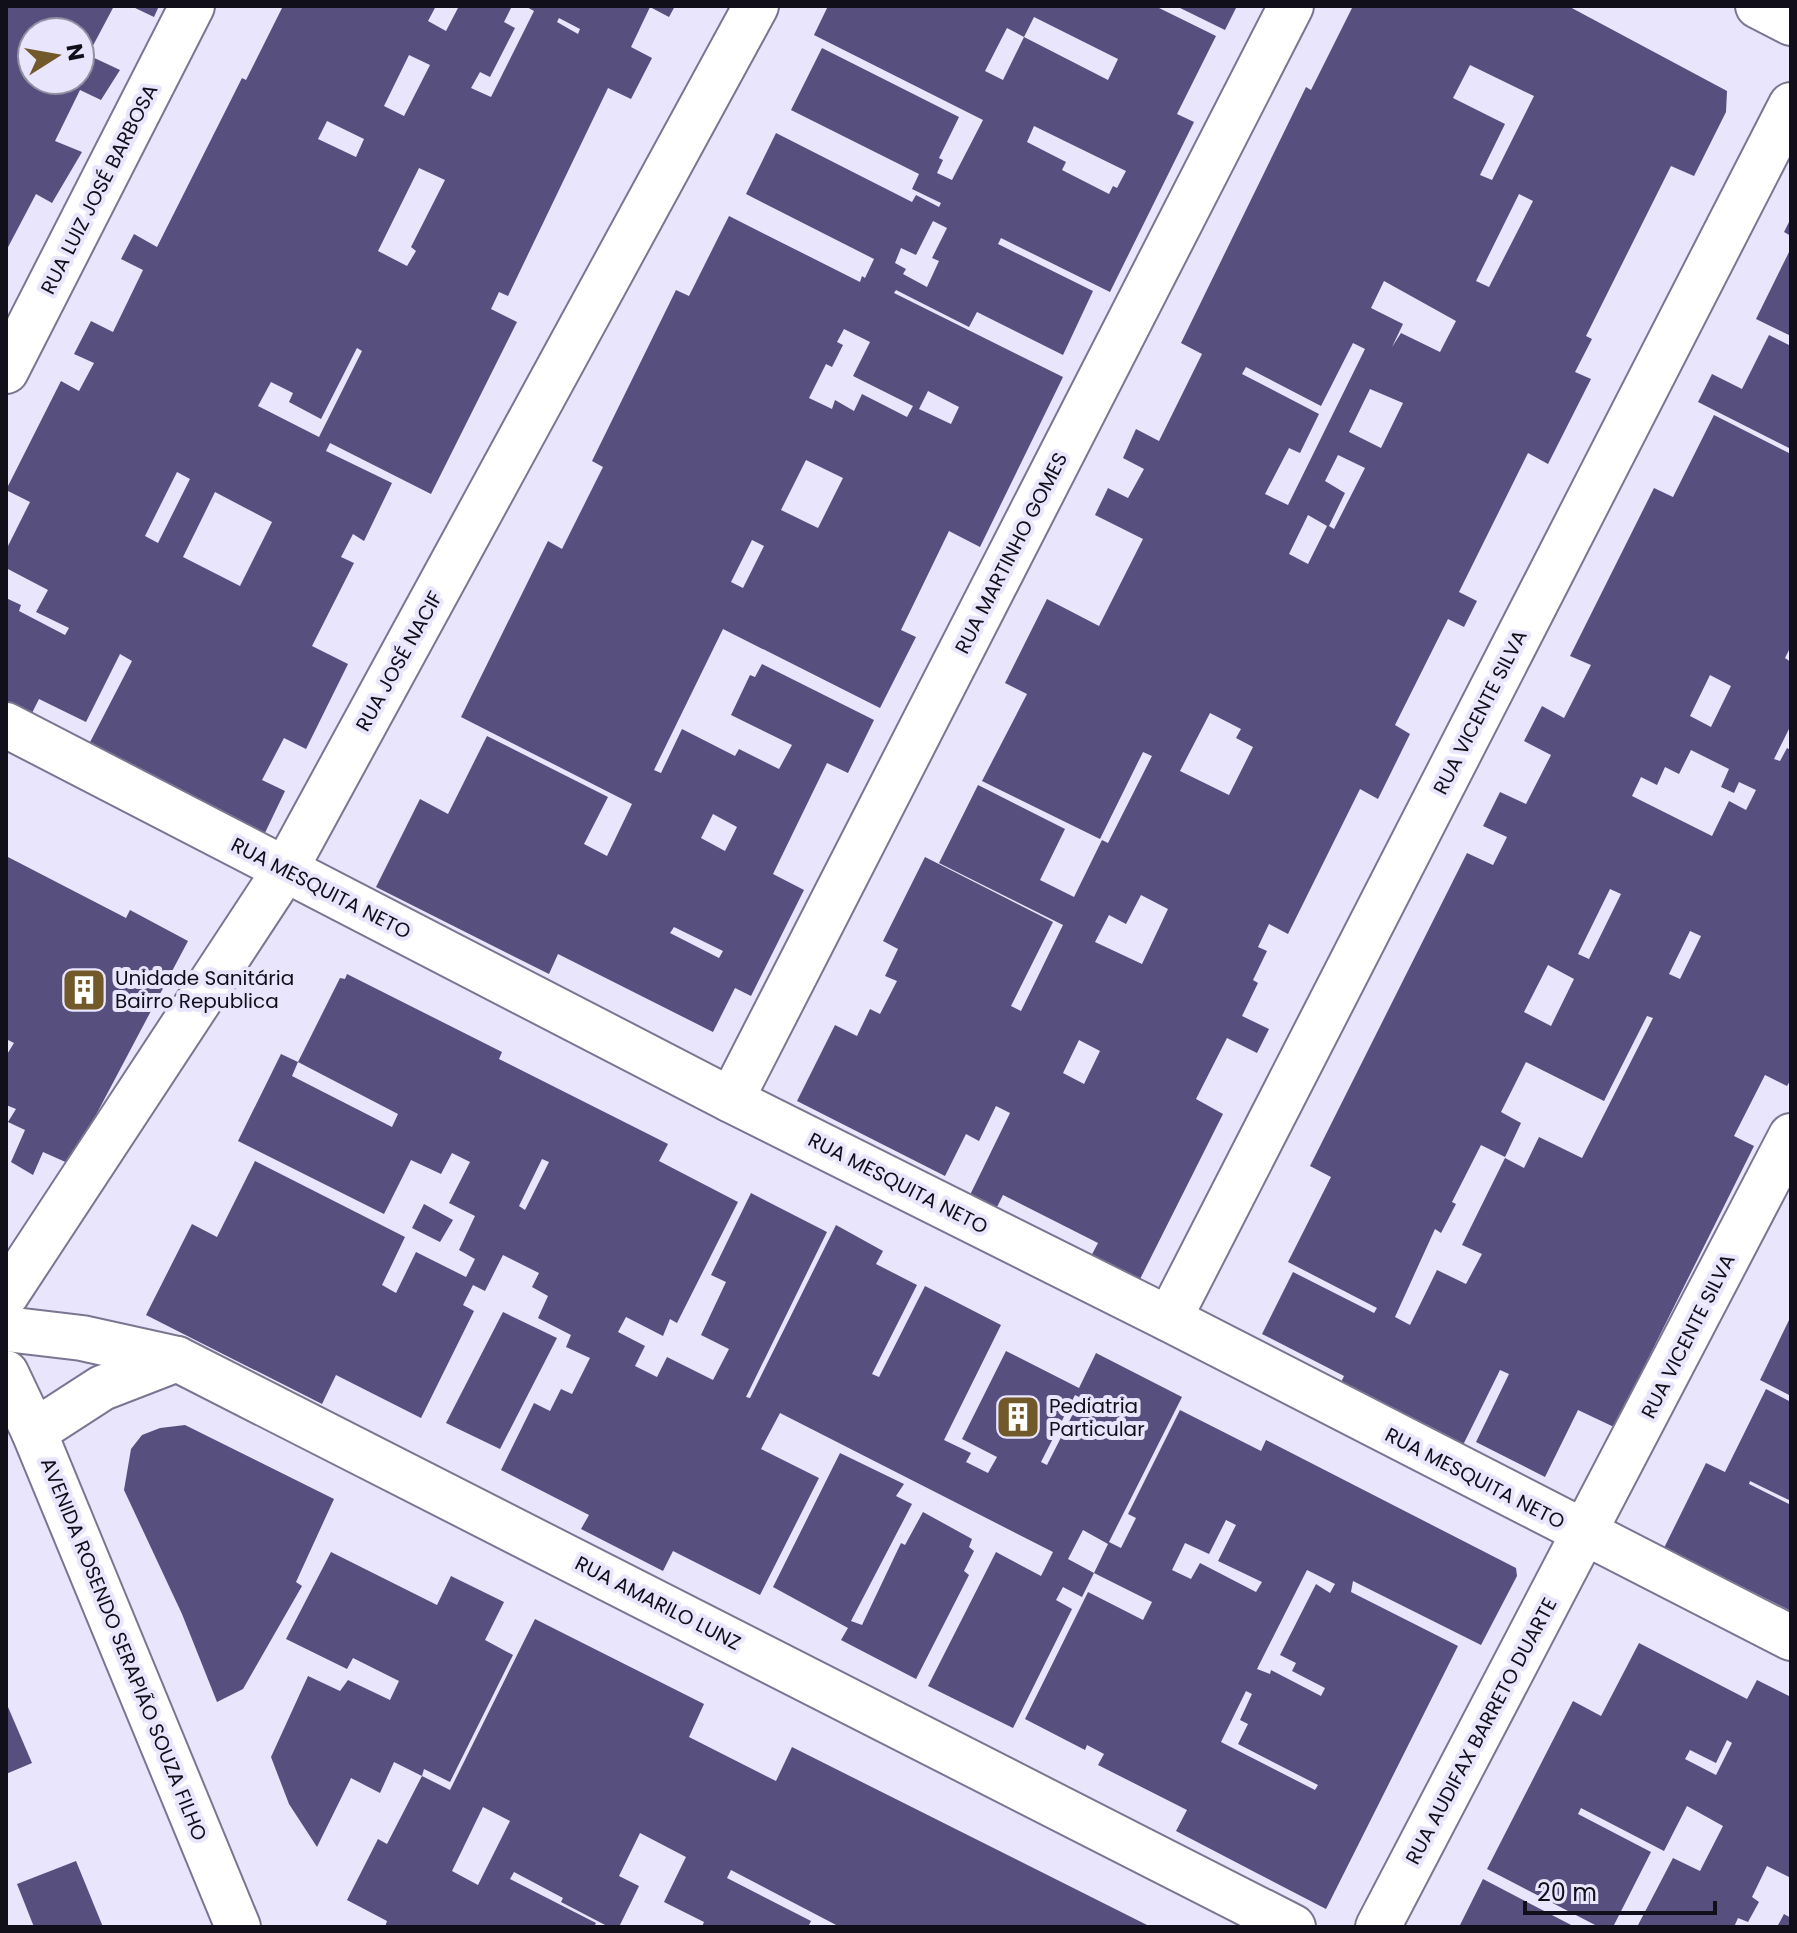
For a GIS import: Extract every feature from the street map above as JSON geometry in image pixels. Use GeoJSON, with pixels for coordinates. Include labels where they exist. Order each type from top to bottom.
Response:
{"type":"FeatureCollection","features":[{"type":"Feature","properties":{"kind":"street","name":"RUA LUIZ JOSÉ BARBOSA"},"geometry":{"type":"LineString","coordinates":[[6,371],[192,6]]}},
{"type":"Feature","properties":{"kind":"street","name":"RUA JOSÉ NACIF"},"geometry":{"type":"LineString","coordinates":[[6,1295],[285,870],[756,6]]}},
{"type":"Feature","properties":{"kind":"street","name":"RUA MARTINHO GOMES"},"geometry":{"type":"LineString","coordinates":[[731,1100],[1291,6]]}},
{"type":"Feature","properties":{"kind":"street"},"geometry":{"type":"LineString","coordinates":[[1758,6],[1791,23]]}},
{"type":"Feature","properties":{"kind":"street","name":"RUA VICENTE SILVA"},"geometry":{"type":"LineString","coordinates":[[1169,1319],[1791,105]]}},
{"type":"Feature","properties":{"kind":"street","name":"RUA MESQUITA NETO"},"geometry":{"type":"LineString","coordinates":[[6,725],[731,1100],[1169,1319],[1584,1535],[1791,1638]]}},
{"type":"Feature","properties":{"kind":"street","name":"RUA VICENTE SILVA"},"geometry":{"type":"LineString","coordinates":[[1584,1535],[1791,1136]]}},
{"type":"Feature","properties":{"kind":"street","name":"RUA AMARILO LUNZ"},"geometry":{"type":"LineString","coordinates":[[6,1329],[82,1338],[177,1359],[1293,1927]]}},
{"type":"Feature","properties":{"kind":"street"},"geometry":{"type":"LineString","coordinates":[[34,1432],[102,1388],[177,1359]]}},
{"type":"Feature","properties":{"kind":"street","name":"AVENIDA ROSENDO SERAPIÃO SOUZA FILHO"},"geometry":{"type":"LineString","coordinates":[[6,1373],[34,1432],[238,1927]]}},
{"type":"Feature","properties":{"kind":"street","name":"RUA AUDIFAX BARRETO DUARTE"},"geometry":{"type":"LineString","coordinates":[[1378,1927],[1584,1535]]}},
{"type":"Feature","properties":{"kind":"building"},"geometry":{"type":"Polygon","coordinates":[[[6,6],[114,6],[96,40],[96,16],[16,16],[16,96],[77,96],[55,141],[82,152],[52,203],[36,194],[6,251],[6,6]]]}},
{"type":"Feature","properties":{"kind":"building"},"geometry":{"type":"Polygon","coordinates":[[[131,6],[159,6],[154,17],[131,6]]]}},
{"type":"Feature","properties":{"kind":"building"},"geometry":{"type":"Polygon","coordinates":[[[283,6],[436,6],[428,21],[446,31],[459,6],[512,6],[504,22],[515,28],[490,77],[480,72],[471,88],[491,97],[534,11],[525,6],[675,6],[669,17],[650,7],[631,47],[652,58],[631,99],[608,88],[508,296],[499,292],[491,309],[517,322],[431,494],[330,443],[326,451],[392,483],[364,541],[353,534],[341,557],[354,563],[312,646],[348,664],[306,749],[284,738],[262,780],[285,791],[263,837],[87,748],[132,661],[120,654],[86,722],[39,699],[29,719],[6,708],[6,598],[21,605],[19,611],[65,635],[69,628],[36,612],[48,590],[6,568],[6,550],[30,502],[6,490],[61,381],[79,391],[94,363],[74,354],[91,321],[113,332],[143,270],[121,259],[134,234],[157,247],[242,78],[246,80],[283,6]],[[559,18],[557,22],[578,34],[580,29],[559,18]],[[409,55],[384,106],[404,116],[430,65],[409,55]],[[327,121],[318,139],[356,157],[364,139],[327,121]],[[419,168],[378,251],[407,266],[416,251],[411,247],[445,180],[419,168]],[[357,348],[321,419],[289,402],[293,393],[271,382],[258,406],[319,437],[362,351],[357,348]],[[177,472],[145,536],[158,543],[190,479],[177,472]],[[215,492],[183,557],[240,586],[272,522],[215,492]]]}},
{"type":"Feature","properties":{"kind":"building"},"geometry":{"type":"Polygon","coordinates":[[[828,6],[1155,6],[1216,36],[1177,114],[1194,122],[1110,292],[1001,238],[998,244],[1093,291],[1063,355],[977,312],[969,327],[896,290],[894,293],[1063,377],[980,547],[949,531],[901,630],[916,637],[880,708],[723,629],[654,770],[661,773],[682,729],[735,756],[739,749],[779,769],[792,745],[731,715],[750,675],[755,677],[762,664],[874,720],[848,773],[827,763],[773,874],[804,890],[751,996],[735,988],[713,1032],[558,954],[549,974],[376,887],[420,799],[448,814],[487,736],[608,797],[584,844],[607,856],[632,804],[461,717],[548,541],[562,549],[603,467],[592,461],[676,290],[689,296],[729,216],[860,282],[862,276],[865,278],[874,259],[746,194],[776,133],[912,202],[916,195],[939,207],[941,203],[912,189],[919,174],[791,110],[822,48],[959,117],[939,158],[943,160],[937,173],[952,180],[983,120],[814,35],[828,6]],[[1034,17],[1024,37],[1108,80],[1118,59],[1034,17]],[[1007,28],[985,71],[1003,80],[1024,37],[1007,28]],[[1034,126],[1027,142],[1066,162],[1062,170],[1109,194],[1113,186],[1117,188],[1126,171],[1034,126]],[[933,221],[916,255],[901,248],[895,263],[906,269],[903,274],[927,287],[939,261],[932,258],[947,228],[933,221]],[[844,329],[837,342],[843,345],[832,367],[826,364],[809,398],[832,409],[835,400],[854,411],[862,394],[907,417],[913,406],[853,376],[870,342],[844,329]],[[928,391],[919,409],[951,424],[959,407],[928,391]],[[806,460],[781,510],[818,528],[843,478],[806,460]],[[752,540],[731,582],[743,588],[764,546],[752,540]],[[713,814],[701,838],[725,851],[737,827],[713,814]],[[674,927],[670,933],[719,958],[723,951],[674,927]]]}},
{"type":"Feature","properties":{"kind":"building"},"geometry":{"type":"Polygon","coordinates":[[[1176,6],[1237,6],[1225,30],[1176,6]]]}},
{"type":"Feature","properties":{"kind":"building"},"geometry":{"type":"Polygon","coordinates":[[[1353,6],[1568,6],[1727,91],[1726,112],[1694,176],[1671,166],[1586,336],[1592,339],[1575,372],[1591,379],[1548,464],[1528,453],[1459,592],[1477,601],[1464,627],[1448,619],[1395,725],[1410,734],[1378,799],[1360,789],[1288,934],[1269,924],[1258,947],[1267,951],[1253,980],[1258,983],[1242,1016],[1269,1029],[1257,1053],[1227,1038],[1196,1099],[1223,1114],[1136,1287],[1088,1262],[1098,1243],[1003,1195],[995,1211],[969,1197],[1010,1113],[996,1106],[979,1141],[966,1134],[945,1176],[797,1101],[835,1025],[857,1036],[870,1009],[880,1014],[897,981],[885,976],[898,949],[883,941],[925,857],[1053,922],[1011,1006],[1021,1011],[1063,925],[939,863],[978,785],[1065,829],[1040,880],[1074,897],[1102,840],[1108,843],[1152,756],[1143,752],[1100,839],[982,781],[1027,694],[1005,683],[1047,599],[1099,626],[1143,539],[1095,515],[1108,488],[1128,498],[1144,469],[1123,458],[1136,429],[1159,441],[1202,354],[1181,343],[1306,87],[1311,90],[1353,6]],[[1470,65],[1453,98],[1505,124],[1480,175],[1492,180],[1534,96],[1470,65]],[[1519,194],[1476,281],[1489,287],[1533,201],[1519,194]],[[1384,281],[1371,308],[1403,324],[1392,347],[1401,333],[1440,352],[1456,321],[1384,281]],[[1353,343],[1321,406],[1246,367],[1242,374],[1319,414],[1300,453],[1289,448],[1265,494],[1288,505],[1365,349],[1353,343]],[[1370,389],[1349,432],[1381,448],[1403,403],[1370,389]],[[1338,455],[1325,481],[1345,493],[1329,526],[1334,529],[1365,468],[1338,455]],[[1308,515],[1289,554],[1308,564],[1327,526],[1308,515]],[[1210,713],[1180,771],[1229,795],[1253,747],[1236,738],[1241,729],[1210,713]],[[1141,895],[1126,924],[1109,915],[1095,942],[1142,964],[1168,909],[1141,895]],[[1079,1040],[1063,1073],[1084,1084],[1100,1051],[1079,1040]]]}},
{"type":"Feature","properties":{"kind":"building"},"geometry":{"type":"Polygon","coordinates":[[[96,59],[120,70],[101,100],[93,96],[96,96],[96,59]]]}},
{"type":"Feature","properties":{"kind":"building"},"geometry":{"type":"Polygon","coordinates":[[[1791,218],[1791,236],[1784,232],[1791,218]]]}},
{"type":"Feature","properties":{"kind":"building"},"geometry":{"type":"Polygon","coordinates":[[[1791,248],[1791,336],[1756,319],[1791,248]]]}},
{"type":"Feature","properties":{"kind":"building"},"geometry":{"type":"Polygon","coordinates":[[[1769,335],[1791,346],[1791,449],[1698,402],[1712,374],[1742,389],[1769,335]]]}},
{"type":"Feature","properties":{"kind":"building"},"geometry":{"type":"Polygon","coordinates":[[[1714,415],[1791,454],[1791,646],[1785,658],[1791,662],[1791,725],[1774,759],[1780,761],[1787,748],[1791,750],[1791,1079],[1787,1086],[1765,1075],[1734,1136],[1754,1146],[1614,1427],[1578,1410],[1545,1477],[1476,1442],[1509,1374],[1500,1370],[1463,1445],[1336,1393],[1344,1376],[1262,1334],[1293,1272],[1374,1313],[1377,1308],[1288,1262],[1331,1177],[1310,1166],[1467,853],[1493,865],[1507,837],[1483,826],[1500,792],[1526,804],[1551,755],[1524,741],[1542,706],[1564,718],[1591,665],[1570,656],[1654,488],[1673,497],[1714,415]],[[1710,675],[1690,716],[1711,727],[1731,686],[1710,675]],[[1691,750],[1679,774],[1665,767],[1657,785],[1641,777],[1632,796],[1712,836],[1729,801],[1746,810],[1756,790],[1739,782],[1734,793],[1721,787],[1729,769],[1691,750]],[[1610,889],[1578,954],[1589,959],[1621,894],[1610,889]],[[1690,931],[1669,974],[1680,979],[1701,936],[1690,931]],[[1548,965],[1524,1012],[1551,1026],[1574,979],[1548,965]],[[1647,1016],[1604,1101],[1526,1062],[1501,1112],[1521,1123],[1505,1157],[1481,1145],[1452,1202],[1456,1204],[1441,1233],[1435,1229],[1395,1317],[1410,1325],[1437,1270],[1466,1284],[1482,1254],[1462,1245],[1505,1158],[1524,1168],[1539,1137],[1582,1158],[1653,1018],[1647,1016]]]}},
{"type":"Feature","properties":{"kind":"building","name":"Unidade Sanitária Bairro Republica"},"geometry":{"type":"Polygon","coordinates":[[[6,856],[126,918],[130,910],[188,941],[70,1164],[43,1152],[33,1175],[11,1162],[25,1130],[8,1122],[16,1109],[6,1105],[6,1056],[14,1043],[6,1039],[6,856]]]}},
{"type":"Feature","properties":{"kind":"building"},"geometry":{"type":"Polygon","coordinates":[[[347,974],[502,1052],[499,1059],[668,1144],[659,1161],[738,1202],[677,1323],[670,1319],[663,1336],[626,1317],[618,1332],[645,1346],[635,1366],[657,1377],[667,1357],[713,1380],[729,1349],[701,1335],[726,1282],[711,1275],[751,1193],[827,1232],[746,1397],[750,1398],[836,1225],[883,1251],[876,1264],[917,1285],[872,1374],[879,1377],[925,1286],[1001,1325],[944,1440],[971,1453],[966,1462],[988,1473],[997,1457],[962,1439],[1006,1351],[1079,1388],[1096,1353],[1182,1397],[1109,1542],[1121,1548],[1136,1518],[1128,1514],[1180,1410],[1261,1451],[1266,1440],[1516,1568],[1517,1576],[1481,1645],[1353,1581],[1351,1592],[1458,1646],[1326,1909],[1176,1831],[1187,1810],[1098,1765],[1104,1754],[1087,1745],[1085,1750],[1025,1719],[1088,1592],[1143,1620],[1152,1602],[1094,1573],[1082,1597],[1063,1587],[1056,1600],[1072,1609],[1013,1728],[928,1686],[996,1552],[1041,1576],[1053,1552],[780,1413],[761,1449],[819,1478],[760,1595],[673,1551],[663,1571],[581,1529],[589,1515],[501,1470],[534,1403],[550,1411],[561,1389],[572,1394],[590,1358],[566,1347],[571,1335],[538,1318],[548,1296],[532,1287],[539,1273],[503,1255],[485,1291],[473,1285],[463,1305],[474,1311],[421,1418],[336,1375],[322,1404],[146,1315],[192,1224],[217,1237],[255,1161],[405,1237],[382,1285],[396,1293],[416,1252],[466,1277],[475,1259],[459,1250],[475,1216],[449,1203],[470,1162],[452,1153],[441,1174],[411,1160],[384,1214],[238,1141],[281,1054],[298,1062],[340,978],[345,979],[347,974]],[[298,1062],[292,1076],[392,1127],[398,1114],[298,1062]],[[542,1159],[519,1206],[525,1210],[549,1162],[542,1159]],[[1075,1395],[1041,1462],[1047,1465],[1081,1398],[1075,1395]],[[1226,1520],[1209,1554],[1185,1543],[1172,1570],[1191,1579],[1200,1563],[1256,1592],[1262,1582],[1218,1561],[1236,1525],[1226,1520]],[[1083,1530],[1068,1559],[1094,1573],[1108,1544],[1083,1530]],[[1307,1570],[1257,1669],[1270,1674],[1271,1670],[1321,1696],[1325,1688],[1292,1671],[1296,1663],[1280,1655],[1316,1584],[1330,1593],[1335,1584],[1307,1570]],[[1246,1691],[1221,1742],[1315,1790],[1318,1785],[1238,1744],[1248,1724],[1240,1720],[1252,1694],[1246,1691]]]}},
{"type":"Feature","properties":{"kind":"building"},"geometry":{"type":"Polygon","coordinates":[[[424,1204],[453,1220],[440,1242],[412,1228],[424,1204]]]}},
{"type":"Feature","properties":{"kind":"building"},"geometry":{"type":"Polygon","coordinates":[[[503,1312],[557,1338],[500,1449],[446,1423],[503,1312]]]}},
{"type":"Feature","properties":{"kind":"building"},"geometry":{"type":"Polygon","coordinates":[[[1791,1316],[1791,1396],[1760,1380],[1791,1316]]]}},
{"type":"Feature","properties":{"kind":"building"},"geometry":{"type":"Polygon","coordinates":[[[1766,1389],[1791,1402],[1791,1501],[1750,1481],[1749,1484],[1791,1505],[1791,1611],[1664,1548],[1706,1463],[1725,1472],[1766,1389]]]}},
{"type":"Feature","properties":{"kind":"building"},"geometry":{"type":"Polygon","coordinates":[[[185,1425],[334,1499],[296,1582],[302,1586],[243,1689],[217,1702],[182,1614],[124,1490],[131,1449],[142,1435],[160,1428],[185,1425]]]}},
{"type":"Feature","properties":{"kind":"building"},"geometry":{"type":"Polygon","coordinates":[[[840,1453],[904,1484],[896,1496],[912,1504],[851,1621],[862,1625],[901,1543],[905,1545],[923,1512],[972,1539],[969,1547],[974,1551],[964,1571],[969,1575],[916,1679],[841,1640],[848,1628],[773,1587],[840,1453]]]}},
{"type":"Feature","properties":{"kind":"building"},"geometry":{"type":"Polygon","coordinates":[[[331,1552],[437,1605],[451,1576],[504,1602],[485,1640],[513,1655],[450,1782],[424,1769],[422,1776],[394,1762],[380,1793],[351,1778],[317,1847],[289,1804],[271,1757],[308,1676],[340,1691],[348,1680],[390,1700],[399,1681],[353,1658],[347,1669],[286,1639],[331,1552]]]}},
{"type":"Feature","properties":{"kind":"building"},"geometry":{"type":"Polygon","coordinates":[[[535,1619],[704,1704],[689,1737],[776,1781],[792,1747],[1151,1927],[840,1927],[731,1870],[727,1878],[811,1921],[808,1927],[702,1927],[704,1922],[664,1902],[686,1857],[640,1833],[619,1876],[639,1886],[619,1927],[609,1927],[561,1902],[563,1898],[514,1872],[510,1879],[596,1923],[594,1927],[385,1927],[387,1921],[347,1900],[378,1839],[387,1844],[422,1776],[450,1790],[535,1619]],[[483,1807],[452,1871],[478,1885],[510,1821],[483,1807]]]}},
{"type":"Feature","properties":{"kind":"building"},"geometry":{"type":"Polygon","coordinates":[[[1639,1643],[1747,1699],[1757,1680],[1791,1697],[1791,1878],[1767,1866],[1752,1897],[1759,1902],[1748,1922],[1738,1918],[1734,1927],[1637,1927],[1673,1858],[1700,1871],[1723,1826],[1687,1806],[1664,1851],[1581,1808],[1578,1814],[1651,1852],[1613,1927],[1599,1927],[1487,1869],[1573,1701],[1601,1716],[1639,1643]],[[1727,1740],[1716,1763],[1690,1750],[1685,1759],[1716,1775],[1732,1743],[1727,1740]]]}},
{"type":"Feature","properties":{"kind":"building"},"geometry":{"type":"Polygon","coordinates":[[[6,1708],[32,1763],[6,1774],[6,1708]]]}},
{"type":"Feature","properties":{"kind":"building"},"geometry":{"type":"Polygon","coordinates":[[[76,1861],[103,1927],[34,1927],[17,1884],[76,1861]]]}},
{"type":"Feature","properties":{"kind":"building"},"geometry":{"type":"Polygon","coordinates":[[[1483,1879],[1575,1927],[1459,1927],[1483,1879]]]}},
{"type":"Feature","properties":{"kind":"building"},"geometry":{"type":"Polygon","coordinates":[[[1784,1914],[1791,1918],[1791,1927],[1777,1927],[1784,1914]]]}},
{"type":"Feature","properties":{"kind":"place","name":"Unidade Sanitária Bairro Republica"},"geometry":{"type":"Point","coordinates":[84,990]}},
{"type":"Feature","properties":{"kind":"place","name":"Pediatria Particular"},"geometry":{"type":"Point","coordinates":[1018,1417]}}]}
